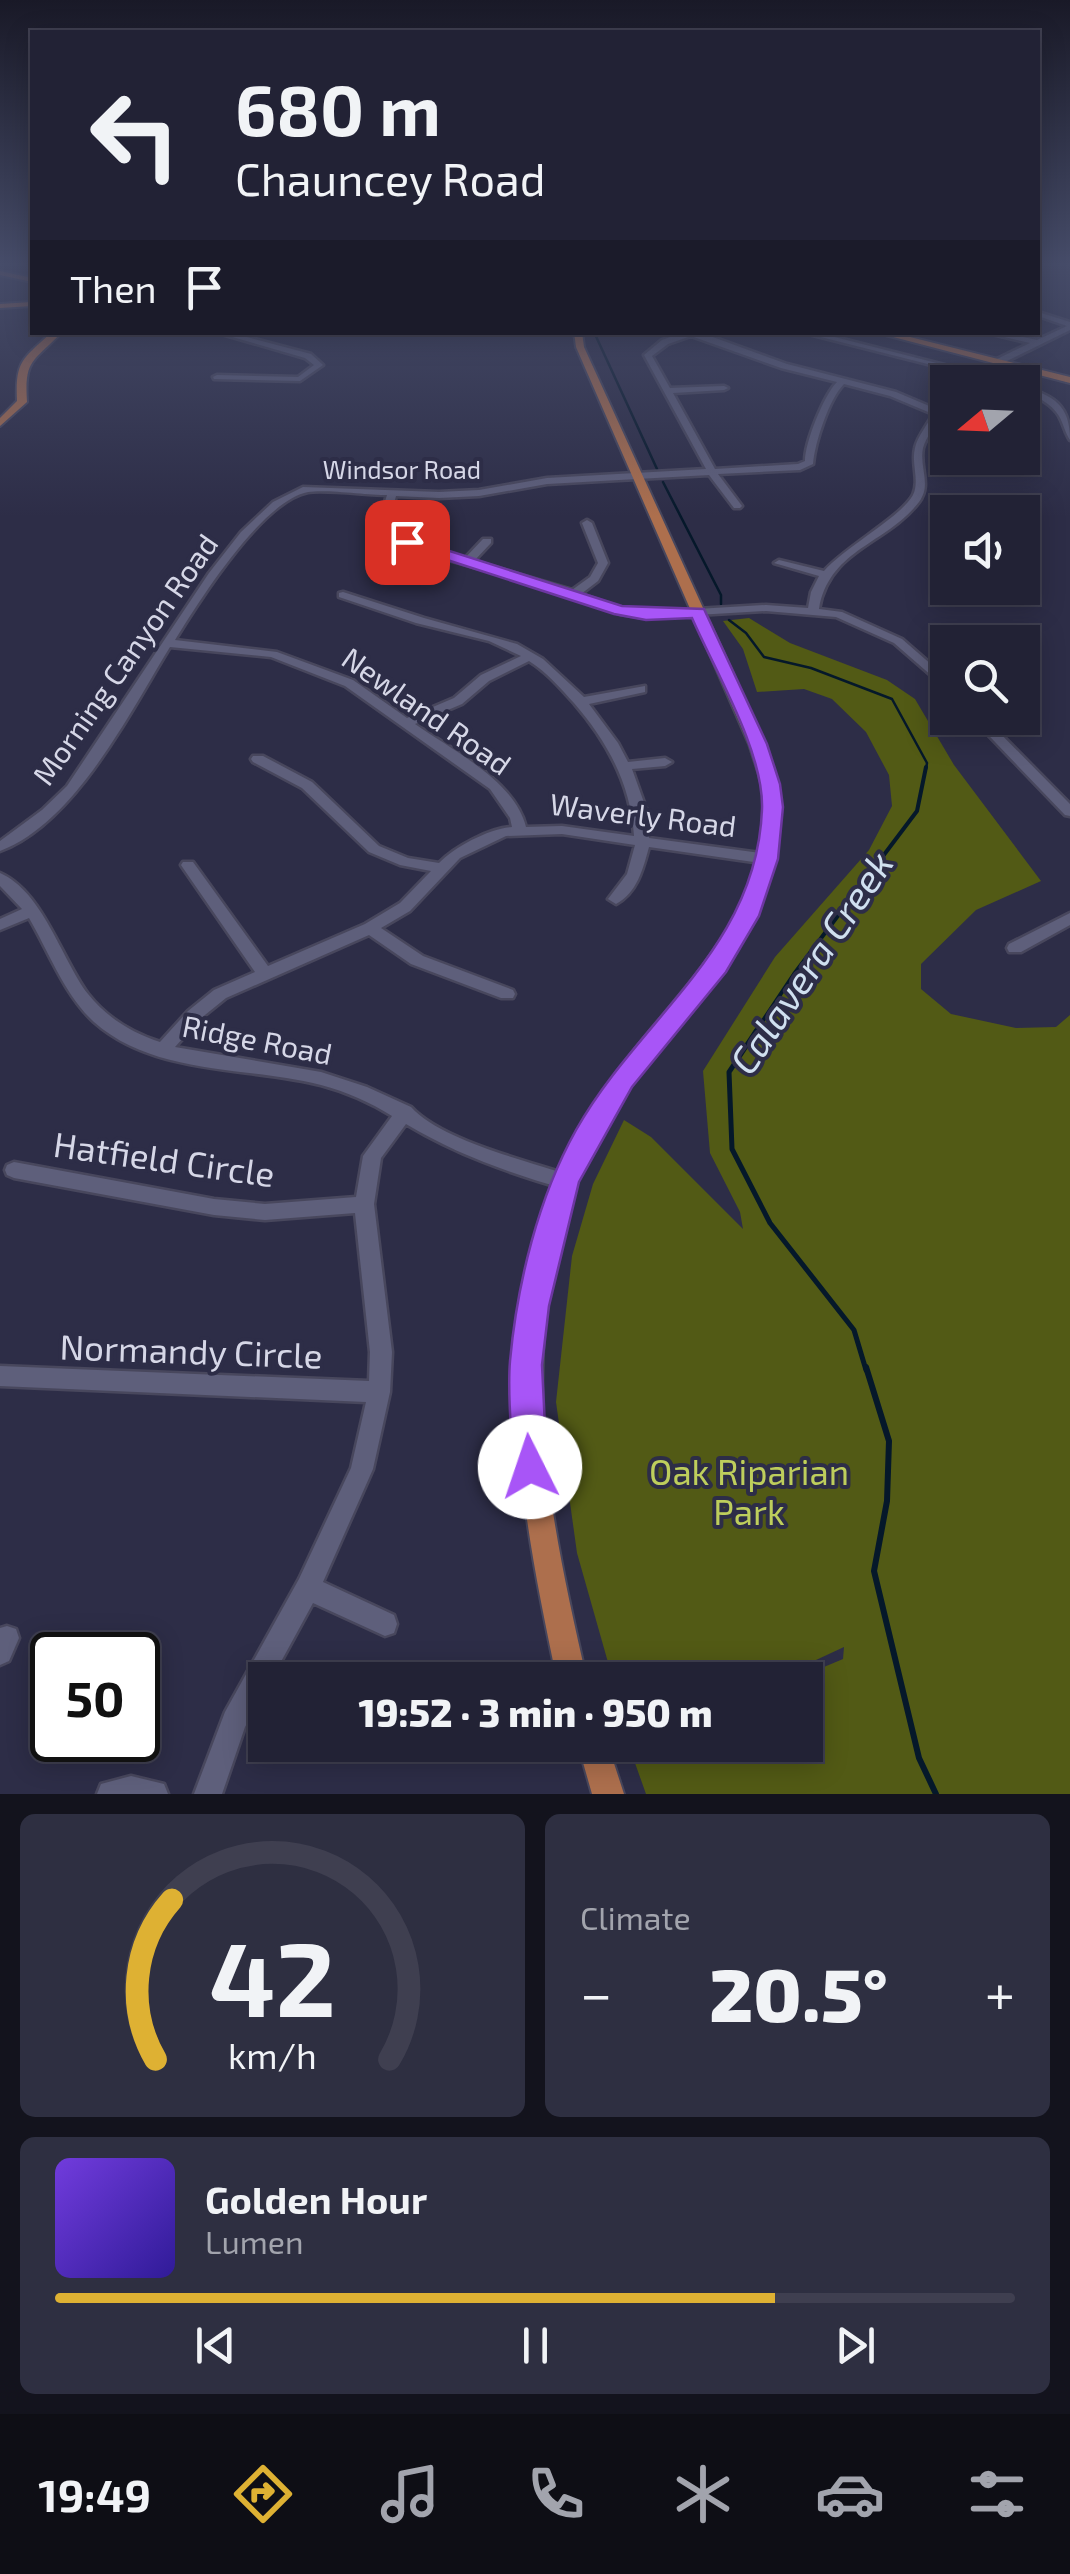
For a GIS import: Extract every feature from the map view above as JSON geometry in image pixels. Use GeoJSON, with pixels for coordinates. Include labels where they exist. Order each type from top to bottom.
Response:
{"type":"FeatureCollection","features":[{"type":"Feature","properties":{"kind":"main road"},"geometry":{"type":"LineString","coordinates":[[0,423],[22,402],[20,372],[39,350]]}},
{"type":"Feature","properties":{"kind":"main road"},"geometry":{"type":"LineString","coordinates":[[568,1662],[537,1523],[527,1440],[526,1365],[533,1306],[564,1182],[587,1136],[623,1080],[717,966],[747,916],[767,859],[772,807],[770,784],[757,744],[581,350]]}},
{"type":"Feature","properties":{"kind":"main road"},"geometry":{"type":"LineString","coordinates":[[960,350],[1003,359]]}},
{"type":"Feature","properties":{"kind":"main road"},"geometry":{"type":"LineString","coordinates":[[966,350],[1070,377]]}},
{"type":"Feature","properties":{"kind":"main road"},"geometry":{"type":"LineString","coordinates":[[598,1762],[608,1794]]}},
{"type":"Feature","properties":{"kind":"street"},"geometry":{"type":"LineString","coordinates":[[218,378],[300,379],[319,366],[308,356],[284,350]]}},
{"type":"Feature","properties":{"kind":"street"},"geometry":{"type":"LineString","coordinates":[[654,350],[648,354],[666,390],[712,472],[737,506]]}},
{"type":"Feature","properties":{"kind":"street"},"geometry":{"type":"LineString","coordinates":[[738,350],[784,366],[844,380],[938,413],[919,448],[922,485],[916,500],[824,574],[813,593],[813,610]]}},
{"type":"Feature","properties":{"kind":"street"},"geometry":{"type":"LineString","coordinates":[[876,350],[937,365]]}},
{"type":"Feature","properties":{"kind":"street"},"geometry":{"type":"LineString","coordinates":[[1003,359],[1020,350]]}},
{"type":"Feature","properties":{"kind":"street","name":"Windsor Road"},"geometry":{"type":"LineString","coordinates":[[288,496],[306,489],[479,493],[548,481],[800,468],[810,462],[809,444],[828,414],[830,393],[844,380]]}},
{"type":"Feature","properties":{"kind":"street"},"geometry":{"type":"LineString","coordinates":[[666,390],[724,388]]}},
{"type":"Feature","properties":{"kind":"street"},"geometry":{"type":"LineString","coordinates":[[1040,397],[1053,403],[1069,423],[1070,436]]}},
{"type":"Feature","properties":{"kind":"street"},"geometry":{"type":"LineString","coordinates":[[392,493],[385,518],[391,529],[421,549],[607,608],[646,615],[813,610],[865,624],[898,640],[930,669]]}},
{"type":"Feature","properties":{"kind":"street","name":"Morning Canyon Road"},"geometry":{"type":"LineString","coordinates":[[0,847],[54,808],[72,789],[166,643],[243,538],[288,496]]}},
{"type":"Feature","properties":{"kind":"street"},"geometry":{"type":"LineString","coordinates":[[572,595],[594,579],[603,563],[587,523]]}},
{"type":"Feature","properties":{"kind":"street"},"geometry":{"type":"LineString","coordinates":[[467,562],[487,540]]}},
{"type":"Feature","properties":{"kind":"street"},"geometry":{"type":"LineString","coordinates":[[779,563],[824,574]]}},
{"type":"Feature","properties":{"kind":"street"},"geometry":{"type":"LineString","coordinates":[[342,595],[428,624],[482,636],[529,656],[564,682],[606,735],[639,804],[641,842],[635,874],[616,899]]}},
{"type":"Feature","properties":{"kind":"street","name":"Newland Road"},"geometry":{"type":"LineString","coordinates":[[166,643],[256,651],[298,660],[349,683],[494,786],[517,818],[520,830]]}},
{"type":"Feature","properties":{"kind":"street"},"geometry":{"type":"LineString","coordinates":[[407,724],[458,702],[485,678],[529,656]]}},
{"type":"Feature","properties":{"kind":"street"},"geometry":{"type":"LineString","coordinates":[[580,702],[641,689]]}},
{"type":"Feature","properties":{"kind":"street"},"geometry":{"type":"LineString","coordinates":[[995,735],[1070,812]]}},
{"type":"Feature","properties":{"kind":"street"},"geometry":{"type":"LineString","coordinates":[[258,760],[307,785],[374,849],[405,862],[440,868]]}},
{"type":"Feature","properties":{"kind":"street"},"geometry":{"type":"LineString","coordinates":[[624,766],[665,762]]}},
{"type":"Feature","properties":{"kind":"street","name":"Waverly Road"},"geometry":{"type":"LineString","coordinates":[[162,1050],[220,994],[370,928],[405,907],[440,868],[473,844],[520,830],[562,830],[767,859]]}},
{"type":"Feature","properties":{"kind":"street"},"geometry":{"type":"LineString","coordinates":[[188,864],[264,972]]}},
{"type":"Feature","properties":{"kind":"street","name":"Ridge Road"},"geometry":{"type":"LineString","coordinates":[[0,878],[30,911],[71,986],[119,1032],[162,1050],[346,1086],[500,1162],[564,1182]]}},
{"type":"Feature","properties":{"kind":"street"},"geometry":{"type":"LineString","coordinates":[[0,925],[30,911]]}},
{"type":"Feature","properties":{"kind":"street"},"geometry":{"type":"LineString","coordinates":[[1015,948],[1070,918]]}},
{"type":"Feature","properties":{"kind":"street"},"geometry":{"type":"LineString","coordinates":[[370,928],[417,960],[508,994]]}},
{"type":"Feature","properties":{"kind":"street"},"geometry":{"type":"LineString","coordinates":[[208,1794],[234,1721],[308,1588],[362,1469],[379,1392],[377,1302],[364,1204],[372,1156],[405,1112]]}},
{"type":"Feature","properties":{"kind":"street","name":"Hatfield Circle"},"geometry":{"type":"LineString","coordinates":[[14,1170],[214,1207],[266,1212],[364,1204]]}},
{"type":"Feature","properties":{"kind":"street","name":"Normandy Circle"},"geometry":{"type":"LineString","coordinates":[[0,1376],[379,1392]]}},
{"type":"Feature","properties":{"kind":"street"},"geometry":{"type":"LineString","coordinates":[[308,1588],[386,1624]]}},
{"type":"Feature","properties":{"kind":"street"},"geometry":{"type":"LineString","coordinates":[[111,1794],[131,1790],[154,1794]]}},
{"type":"Feature","properties":{"kind":"green space","name":"Oak Riparian Park"},"geometry":{"type":"Polygon","coordinates":[[[749,618],[790,643],[887,680],[915,699],[930,724],[930,735],[936,735],[954,765],[1041,881],[976,910],[921,964],[921,989],[951,1014],[1016,1028],[1056,1027],[1070,1015],[1070,1794],[646,1794],[635,1762],[823,1762],[823,1667],[843,1659],[844,1647],[812,1662],[608,1662],[577,1553],[556,1402],[572,1256],[593,1184],[624,1120],[651,1137],[743,1229],[740,1212],[710,1153],[703,1071],[775,957],[869,850],[892,806],[889,775],[866,732],[832,699],[804,689],[757,692],[743,649],[723,621],[749,618]]]}},
{"type":"Feature","properties":{"kind":"waterway","name":"Calavera Creek"},"geometry":{"type":"LineString","coordinates":[[602,350],[657,469]]}},
{"type":"Feature","properties":{"kind":"waterway","name":"Calavera Creek"},"geometry":{"type":"LineString","coordinates":[[663,482],[721,595],[721,604]]}},
{"type":"Feature","properties":{"kind":"waterway","name":"Calavera Creek"},"geometry":{"type":"LineString","coordinates":[[729,620],[746,633],[764,657],[811,668],[892,699],[927,763],[926,769]]}},
{"type":"Feature","properties":{"kind":"waterway","name":"Calavera Creek"},"geometry":{"type":"LineString","coordinates":[[756,1031],[917,811],[926,767]]}},
{"type":"Feature","properties":{"kind":"waterway","name":"Calavera Creek"},"geometry":{"type":"LineString","coordinates":[[756,1031],[729,1072],[732,1149],[770,1223],[854,1330],[866,1370]]}},
{"type":"Feature","properties":{"kind":"waterway","name":"Calavera Creek"},"geometry":{"type":"LineString","coordinates":[[866,1367],[889,1441],[887,1501],[874,1571],[919,1758],[936,1794]]}},
{"type":"Feature","properties":{"kind":"route"},"geometry":{"type":"LineString","coordinates":[[407,542],[436,554],[535,581],[607,608],[646,615],[698,613],[757,744],[770,784],[767,859],[747,916],[717,966],[623,1080],[587,1136],[564,1182],[533,1306],[526,1365],[530,1467]]}}]}
